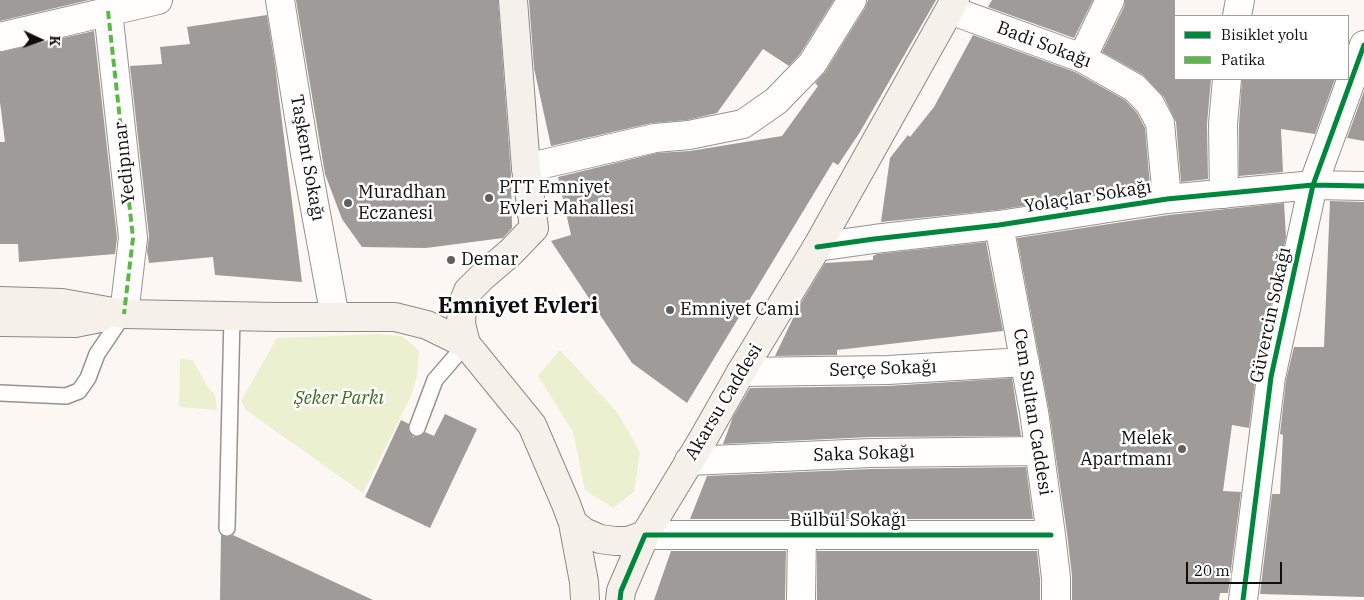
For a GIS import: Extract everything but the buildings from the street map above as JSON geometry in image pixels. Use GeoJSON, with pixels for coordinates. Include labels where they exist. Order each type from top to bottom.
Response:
{"type":"FeatureCollection","features":[{"type":"Feature","properties":{"kind":"main road"},"geometry":{"type":"LineString","coordinates":[[466,344],[461,324],[462,306],[468,291],[534,228],[526,168],[513,0]]}},
{"type":"Feature","properties":{"kind":"main road","name":"Akarsu Caddesi"},"geometry":{"type":"LineString","coordinates":[[620,600],[621,590],[645,535],[817,247],[952,5]]}},
{"type":"Feature","properties":{"kind":"main road"},"geometry":{"type":"LineString","coordinates":[[0,302],[62,303],[124,314],[232,317],[395,316],[428,325],[466,344],[532,424],[573,523],[584,582],[585,600]]}},
{"type":"Feature","properties":{"kind":"main road"},"geometry":{"type":"LineString","coordinates":[[0,322],[75,322],[124,314]]}},
{"type":"Feature","properties":{"kind":"main road"},"geometry":{"type":"LineString","coordinates":[[573,523],[584,532],[600,539],[628,540],[645,535]]}},
{"type":"Feature","properties":{"kind":"street"},"geometry":{"type":"LineString","coordinates":[[0,37],[158,0]]}},
{"type":"Feature","properties":{"kind":"street","name":"Taşkent Sokağı"},"geometry":{"type":"LineString","coordinates":[[280,0],[305,154],[335,317]]}},
{"type":"Feature","properties":{"kind":"street"},"geometry":{"type":"LineString","coordinates":[[526,168],[655,138],[689,135],[743,124],[776,101],[812,64],[852,0]]}},
{"type":"Feature","properties":{"kind":"street"},"geometry":{"type":"LineString","coordinates":[[1082,58],[1110,0]]}},
{"type":"Feature","properties":{"kind":"street"},"geometry":{"type":"LineString","coordinates":[[1237,15],[1240,0]]}},
{"type":"Feature","properties":{"kind":"street","name":"Badi Sokağı"},"geometry":{"type":"LineString","coordinates":[[952,5],[1082,58],[1135,88],[1150,104],[1160,123],[1167,199]]}},
{"type":"Feature","properties":{"kind":"street","name":"Yedipınar"},"geometry":{"type":"LineString","coordinates":[[108,11],[133,238],[124,314]]}},
{"type":"Feature","properties":{"kind":"street","name":"Güvercin Sokağı"},"geometry":{"type":"LineString","coordinates":[[1243,600],[1271,377],[1313,186],[1364,45]]}},
{"type":"Feature","properties":{"kind":"street"},"geometry":{"type":"LineString","coordinates":[[1224,194],[1223,124],[1227,80]]}},
{"type":"Feature","properties":{"kind":"street","name":"Yolaçlar Sokağı"},"geometry":{"type":"LineString","coordinates":[[817,247],[999,225],[1167,199],[1313,186],[1364,186]]}},
{"type":"Feature","properties":{"kind":"street","name":"Cem Sultan Caddesi"},"geometry":{"type":"LineString","coordinates":[[999,225],[1025,362],[1039,451],[1056,578],[1056,600]]}},
{"type":"Feature","properties":{"kind":"street","name":"Serçe Sokağı"},"geometry":{"type":"LineString","coordinates":[[741,372],[888,370],[1025,362]]}},
{"type":"Feature","properties":{"kind":"street","name":"Saka Sokağı"},"geometry":{"type":"LineString","coordinates":[[689,461],[871,453],[1039,451]]}},
{"type":"Feature","properties":{"kind":"street","name":"Bülbül Sokağı"},"geometry":{"type":"LineString","coordinates":[[645,535],[1051,535]]}},
{"type":"Feature","properties":{"kind":"street"},"geometry":{"type":"LineString","coordinates":[[801,600],[802,535]]}},
{"type":"Feature","properties":{"kind":"lane"},"geometry":{"type":"LineString","coordinates":[[0,393],[66,396],[79,391],[88,378],[97,354],[124,314]]}},
{"type":"Feature","properties":{"kind":"lane"},"geometry":{"type":"LineString","coordinates":[[227,528],[232,317]]}},
{"type":"Feature","properties":{"kind":"lane"},"geometry":{"type":"LineString","coordinates":[[417,428],[435,380],[466,344]]}},
{"type":"Feature","properties":{"kind":"green space","name":"Şeker Parkı"},"geometry":{"type":"Polygon","coordinates":[[[377,334],[402,336],[419,351],[417,375],[412,394],[363,493],[246,410],[241,401],[277,338],[377,334]]]}},
{"type":"Feature","properties":{"kind":"green space"},"geometry":{"type":"Polygon","coordinates":[[[560,350],[617,412],[640,452],[634,492],[613,508],[585,490],[573,432],[538,376],[560,350]]]}},
{"type":"Feature","properties":{"kind":"green space"},"geometry":{"type":"Polygon","coordinates":[[[180,359],[193,360],[207,386],[215,395],[217,410],[179,407],[180,359]]]}},
{"type":"Feature","properties":{"kind":"marked path"},"geometry":{"type":"LineString","coordinates":[[108,11],[133,238],[124,314]]}},
{"type":"Feature","properties":{"kind":"cycle path"},"geometry":{"type":"LineString","coordinates":[[1243,600],[1271,377],[1313,185],[1364,45]]}},
{"type":"Feature","properties":{"kind":"cycle path"},"geometry":{"type":"LineString","coordinates":[[817,247],[999,225],[1167,199],[1313,185],[1364,186]]}},
{"type":"Feature","properties":{"kind":"cycle path"},"geometry":{"type":"LineString","coordinates":[[620,600],[621,591],[645,535],[1051,535]]}},
{"type":"Feature","properties":{"kind":"place","name":"PTT Emniyet Evleri Mahallesi"},"geometry":{"type":"Point","coordinates":[489,198]}},
{"type":"Feature","properties":{"kind":"place","name":"Muradhan Eczanesi"},"geometry":{"type":"Point","coordinates":[348,203]}},
{"type":"Feature","properties":{"kind":"place","name":"Demar"},"geometry":{"type":"Point","coordinates":[451,260]}},
{"type":"Feature","properties":{"kind":"place","name":"Emniyet Cami"},"geometry":{"type":"Point","coordinates":[670,310]}},
{"type":"Feature","properties":{"kind":"place","name":"Melek Apartmanı"},"geometry":{"type":"Point","coordinates":[1182,449]}},
{"type":"Feature","properties":{"kind":"district","name":"Emniyet Evleri"},"geometry":{"type":"Point","coordinates":[518,307]}}]}
